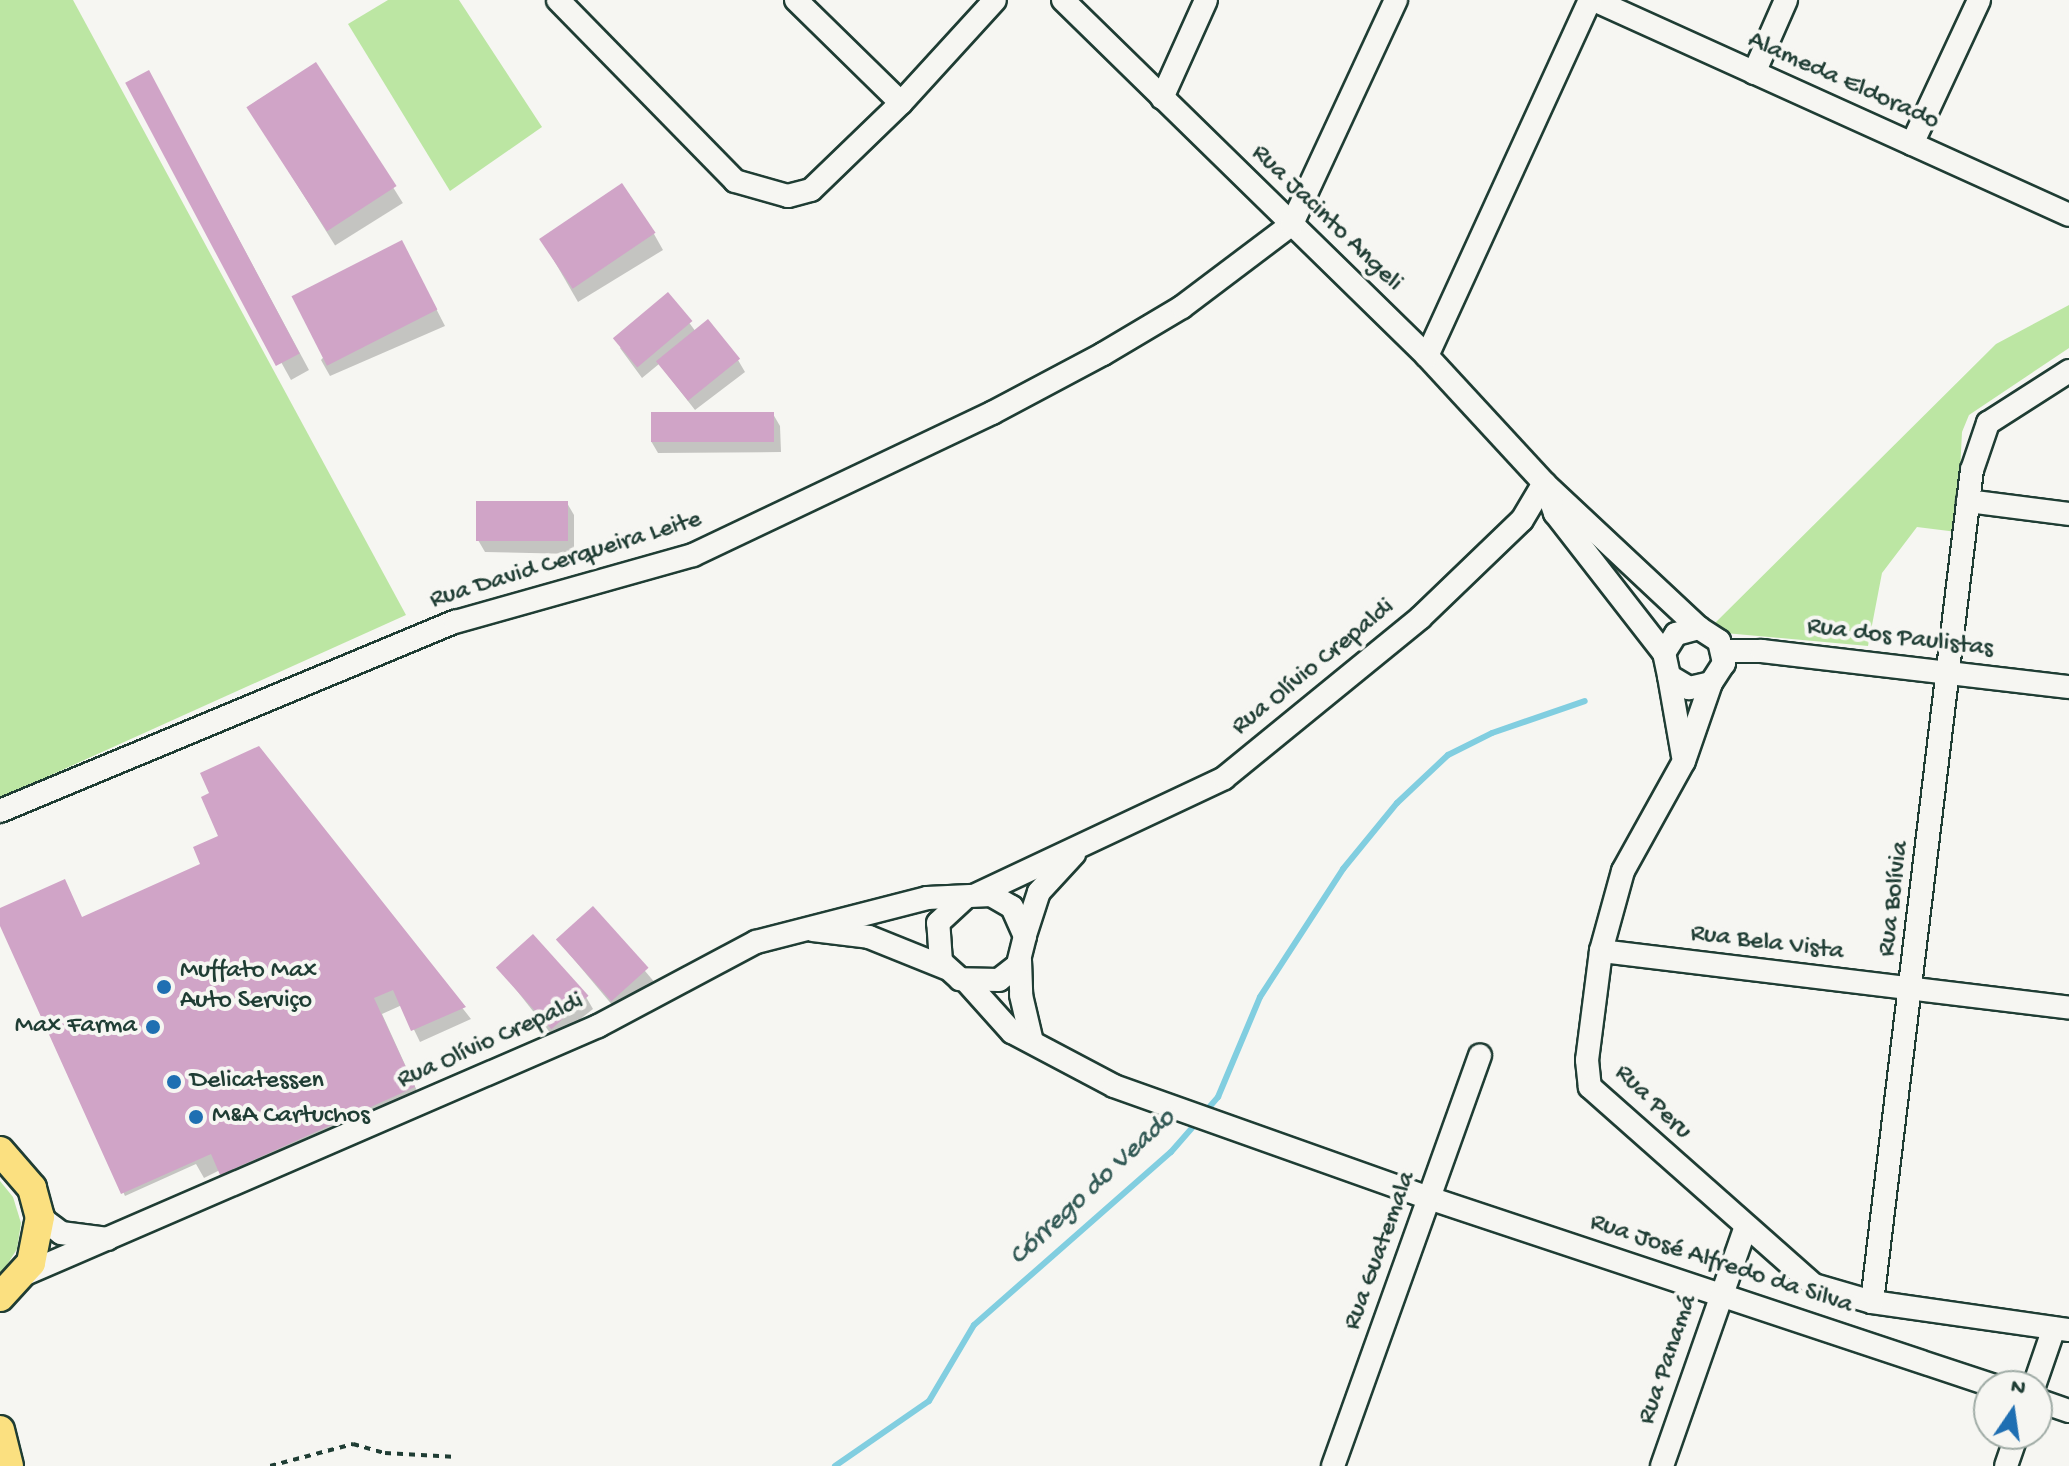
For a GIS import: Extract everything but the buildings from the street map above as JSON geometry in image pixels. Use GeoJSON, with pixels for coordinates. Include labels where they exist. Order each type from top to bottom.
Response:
{"type":"FeatureCollection","features":[{"type":"Feature","properties":{"kind":"main road"},"geometry":{"type":"LineString","coordinates":[[0,1151],[32,1188],[40,1217],[39,1241],[14,1285],[0,1318]]}},
{"type":"Feature","properties":{"kind":"main road"},"geometry":{"type":"LineString","coordinates":[[0,1430],[9,1466]]}},
{"type":"Feature","properties":{"kind":"street"},"geometry":{"type":"LineString","coordinates":[[558,0],[735,181],[788,196],[811,190],[901,103],[995,0]]}},
{"type":"Feature","properties":{"kind":"street"},"geometry":{"type":"LineString","coordinates":[[796,0],[901,103]]}},
{"type":"Feature","properties":{"kind":"street","name":"Rua Jacinto Angeli"},"geometry":{"type":"LineString","coordinates":[[1063,0],[1427,356],[1544,483],[1699,628]]}},
{"type":"Feature","properties":{"kind":"street"},"geometry":{"type":"LineString","coordinates":[[1162,98],[1206,0]]}},
{"type":"Feature","properties":{"kind":"street"},"geometry":{"type":"LineString","coordinates":[[1292,224],[1396,0]]}},
{"type":"Feature","properties":{"kind":"street"},"geometry":{"type":"LineString","coordinates":[[1427,356],[1592,0]]}},
{"type":"Feature","properties":{"kind":"street","name":"Alameda Eldorado"},"geometry":{"type":"LineString","coordinates":[[1592,0],[2069,215]]}},
{"type":"Feature","properties":{"kind":"street"},"geometry":{"type":"LineString","coordinates":[[1754,73],[1786,0]]}},
{"type":"Feature","properties":{"kind":"street"},"geometry":{"type":"LineString","coordinates":[[1912,144],[1979,0]]}},
{"type":"Feature","properties":{"kind":"street","name":"Rua David Cerqueira Leite"},"geometry":{"type":"LineString","coordinates":[[0,811],[455,622],[693,555],[1103,354],[1195,298],[1292,224]]}},
{"type":"Feature","properties":{"kind":"street","name":"Rua Bolívia"},"geometry":{"type":"LineString","coordinates":[[1872,1302],[1912,991],[1972,470],[1988,423],[2069,371]]}},
{"type":"Feature","properties":{"kind":"street","name":"Rua Jacinto Angeli"},"geometry":{"type":"LineString","coordinates":[[1544,483],[1555,513],[1664,653]]}},
{"type":"Feature","properties":{"kind":"street","name":"Rua Olívio Crepaldi"},"geometry":{"type":"LineString","coordinates":[[14,1285],[598,1026],[756,942],[927,898],[972,896],[1224,778],[1420,618],[1522,520],[1544,483]]}},
{"type":"Feature","properties":{"kind":"street"},"geometry":{"type":"LineString","coordinates":[[1968,501],[2069,514]]}},
{"type":"Feature","properties":{"kind":"street"},"geometry":{"type":"LineString","coordinates":[[1669,676],[1689,688],[1711,683],[1724,663],[1724,651],[1719,641],[1699,628],[1676,634],[1664,653],[1684,761]]}},
{"type":"Feature","properties":{"kind":"street","name":"Rua dos Paulistas"},"geometry":{"type":"LineString","coordinates":[[1724,651],[1762,651],[2069,687]]}},
{"type":"Feature","properties":{"kind":"street","name":"Rua Peru"},"geometry":{"type":"LineString","coordinates":[[1711,683],[1684,761],[1623,871],[1601,951],[1587,1060],[1590,1087],[1814,1285],[1872,1302],[2062,1329]]}},
{"type":"Feature","properties":{"kind":"street","name":"Rua Olívio Crepaldi"},"geometry":{"type":"LineString","coordinates":[[1025,936],[1039,892],[1081,847]]}},
{"type":"Feature","properties":{"kind":"street"},"geometry":{"type":"LineString","coordinates":[[1020,960],[999,980],[966,981],[946,968],[937,949],[938,923],[972,896],[1012,907],[1025,936],[1020,960],[1021,995],[1032,1042]]}},
{"type":"Feature","properties":{"kind":"street","name":"Rua Olívio Crepaldi"},"geometry":{"type":"LineString","coordinates":[[800,930],[869,937],[946,968]]}},
{"type":"Feature","properties":{"kind":"street","name":"Rua Bela Vista"},"geometry":{"type":"LineString","coordinates":[[1601,951],[2069,1008]]}},
{"type":"Feature","properties":{"kind":"street","name":"Rua José Alfredo da Silva"},"geometry":{"type":"LineString","coordinates":[[966,981],[995,1019],[1082,1072],[1151,1100],[1429,1198],[1973,1379]]}},
{"type":"Feature","properties":{"kind":"street","name":"Rua Guatemala"},"geometry":{"type":"LineString","coordinates":[[1333,1466],[1480,1055]]}},
{"type":"Feature","properties":{"kind":"street"},"geometry":{"type":"LineString","coordinates":[[40,1217],[61,1233],[113,1240]]}},
{"type":"Feature","properties":{"kind":"street","name":"Rua Panamá"},"geometry":{"type":"LineString","coordinates":[[1662,1466],[1746,1226]]}},
{"type":"Feature","properties":{"kind":"street"},"geometry":{"type":"LineString","coordinates":[[2042,1370],[2062,1329]]}},
{"type":"Feature","properties":{"kind":"path"},"geometry":{"type":"LineString","coordinates":[[270,1466],[353,1444],[385,1453],[457,1457]]}},
{"type":"Feature","properties":{"kind":"green space"},"geometry":{"type":"Polygon","coordinates":[[[0,0],[73,0],[406,615],[0,798],[0,0]]]}},
{"type":"Feature","properties":{"kind":"green space"},"geometry":{"type":"Polygon","coordinates":[[[388,0],[459,0],[542,127],[450,191],[348,24],[388,0]]]}},
{"type":"Feature","properties":{"kind":"green space"},"geometry":{"type":"Polygon","coordinates":[[[2069,305],[2069,348],[1969,415],[1962,432],[1957,532],[1917,527],[1882,573],[1868,646],[1725,633],[1714,624],[1996,344],[2069,305]]]}},
{"type":"Feature","properties":{"kind":"green space"},"geometry":{"type":"Polygon","coordinates":[[[0,1181],[13,1197],[21,1223],[17,1249],[0,1276],[0,1181]]]}},
{"type":"Feature","properties":{"kind":"waterway","name":"Córrego do Veado"},"geometry":{"type":"LineString","coordinates":[[1205,1112],[1218,1097],[1260,997],[1343,869],[1397,803],[1448,755],[1492,733],[1585,701]]}},
{"type":"Feature","properties":{"kind":"waterway","name":"Córrego do Veado"},"geometry":{"type":"LineString","coordinates":[[835,1466],[929,1401],[974,1325],[1171,1152],[1198,1121]]}},
{"type":"Feature","properties":{"kind":"place","name":"Muffato Max Auto Serviço"},"geometry":{"type":"Point","coordinates":[164,987]}},
{"type":"Feature","properties":{"kind":"place","name":"Max Farma"},"geometry":{"type":"Point","coordinates":[153,1027]}},
{"type":"Feature","properties":{"kind":"place","name":"Delicatessen"},"geometry":{"type":"Point","coordinates":[174,1082]}},
{"type":"Feature","properties":{"kind":"place","name":"M&A Cartuchos"},"geometry":{"type":"Point","coordinates":[196,1117]}}]}
